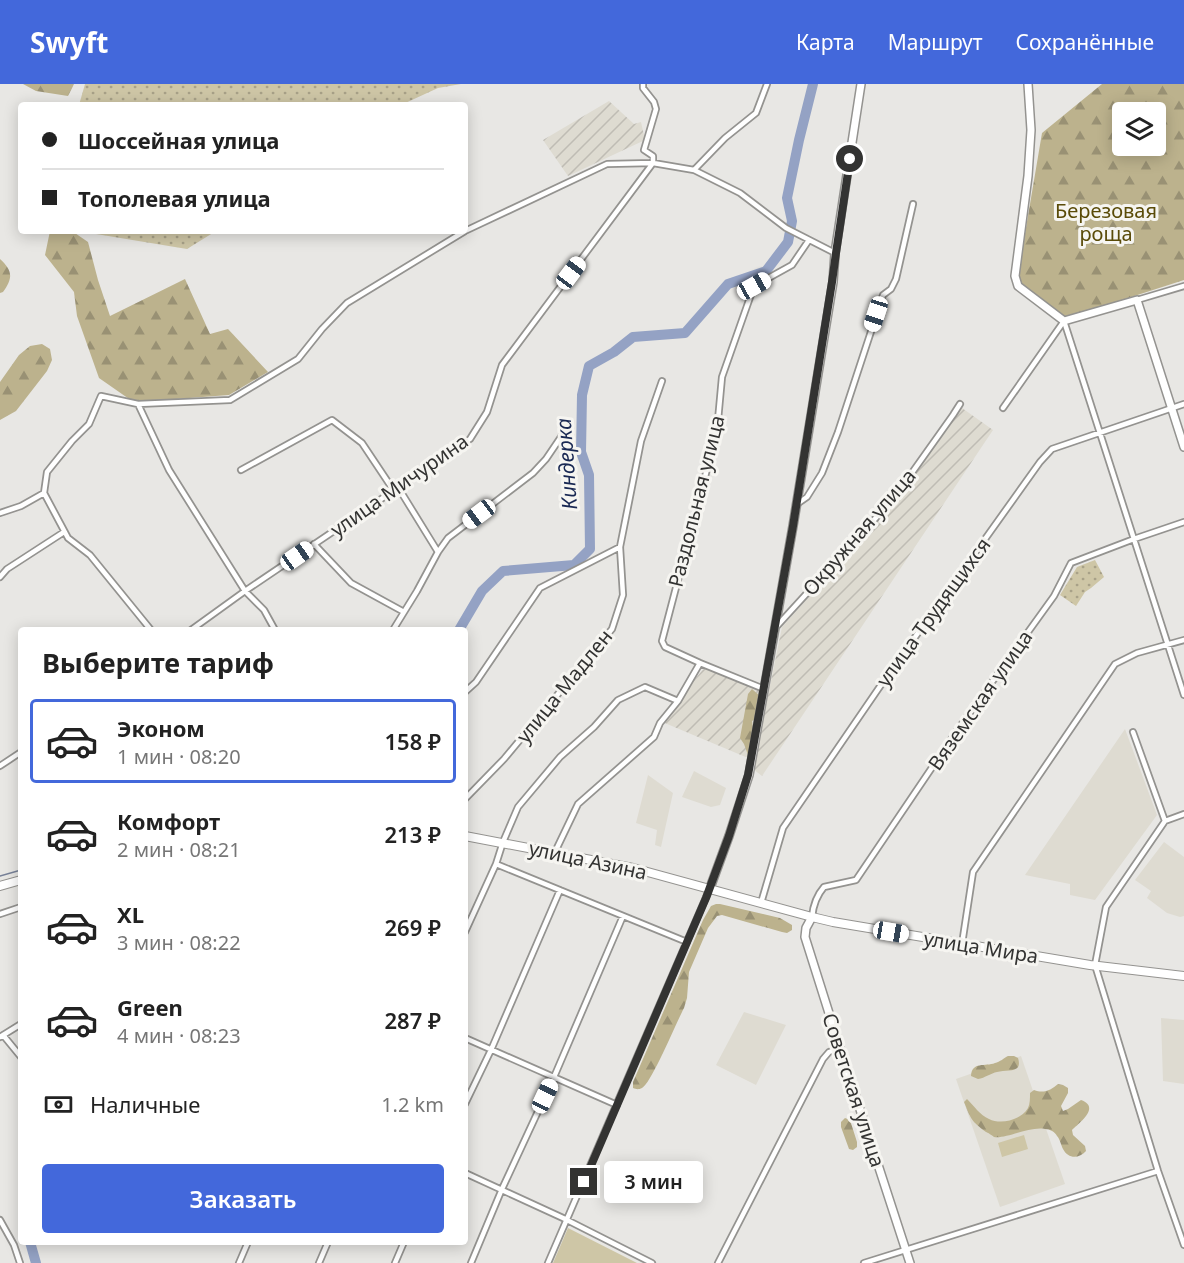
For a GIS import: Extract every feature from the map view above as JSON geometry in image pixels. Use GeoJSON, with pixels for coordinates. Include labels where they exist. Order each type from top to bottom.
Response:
{"type":"FeatureCollection","features":[{"type":"Feature","properties":{"kind":"main road","name":"улица Азина"},"geometry":{"type":"LineString","coordinates":[[468,836],[633,868],[710,888]]}},
{"type":"Feature","properties":{"kind":"main road"},"geometry":{"type":"LineString","coordinates":[[0,885],[18,881]]}},
{"type":"Feature","properties":{"kind":"main road","name":"улица Мира"},"geometry":{"type":"LineString","coordinates":[[710,888],[812,917],[962,944],[1095,965],[1184,976]]}},
{"type":"Feature","properties":{"kind":"street"},"geometry":{"type":"LineString","coordinates":[[643,84],[643,88],[654,102],[656,109],[644,150],[653,156],[653,163]]}},
{"type":"Feature","properties":{"kind":"street"},"geometry":{"type":"LineString","coordinates":[[694,170],[725,138],[756,113],[767,84]]}},
{"type":"Feature","properties":{"kind":"street"},"geometry":{"type":"LineString","coordinates":[[548,1263],[710,888],[748,775],[796,504],[804,485],[861,84]]}},
{"type":"Feature","properties":{"kind":"street"},"geometry":{"type":"LineString","coordinates":[[1028,84],[1031,130],[1028,176],[1015,276],[1018,286],[1064,321],[1184,695]]}},
{"type":"Feature","properties":{"kind":"street"},"geometry":{"type":"LineString","coordinates":[[468,230],[607,164],[653,163],[694,170],[740,193],[786,228],[836,253]]}},
{"type":"Feature","properties":{"kind":"street","name":"улица Мичурина"},"geometry":{"type":"LineString","coordinates":[[195,627],[470,439],[487,412],[502,365],[653,163]]}},
{"type":"Feature","properties":{"kind":"street"},"geometry":{"type":"LineString","coordinates":[[796,504],[807,497],[816,484],[838,432],[883,295],[891,290],[896,279],[913,204]]}},
{"type":"Feature","properties":{"kind":"street"},"geometry":{"type":"LineString","coordinates":[[149,627],[90,555],[68,538],[44,493],[46,472],[89,424],[101,396],[138,404],[230,400],[298,359],[347,303],[460,234]]}},
{"type":"Feature","properties":{"kind":"street","name":"Раздольная улица"},"geometry":{"type":"LineString","coordinates":[[764,689],[700,663],[665,646],[662,641],[717,431],[722,376],[754,286],[792,265],[809,240]]}},
{"type":"Feature","properties":{"kind":"street"},"geometry":{"type":"LineString","coordinates":[[1003,408],[1064,321],[1184,286]]}},
{"type":"Feature","properties":{"kind":"street"},"geometry":{"type":"LineString","coordinates":[[1137,300],[1184,447]]}},
{"type":"Feature","properties":{"kind":"street","name":"улица Мадлен"},"geometry":{"type":"LineString","coordinates":[[468,796],[504,759],[612,629],[623,594],[620,548],[641,441],[662,381]]}},
{"type":"Feature","properties":{"kind":"street"},"geometry":{"type":"LineString","coordinates":[[138,404],[169,470],[245,591],[264,610],[274,627]]}},
{"type":"Feature","properties":{"kind":"street","name":"Окружная улица"},"geometry":{"type":"LineString","coordinates":[[775,628],[894,498],[960,404]]}},
{"type":"Feature","properties":{"kind":"street","name":"улица Трудящихся"},"geometry":{"type":"LineString","coordinates":[[761,903],[783,828],[883,682],[1030,477],[1052,450],[1184,404]]}},
{"type":"Feature","properties":{"kind":"street"},"geometry":{"type":"LineString","coordinates":[[241,470],[332,420],[362,443],[394,491],[401,492],[438,552]]}},
{"type":"Feature","properties":{"kind":"street"},"geometry":{"type":"LineString","coordinates":[[395,627],[448,538],[533,473],[546,459],[567,428]]}},
{"type":"Feature","properties":{"kind":"street"},"geometry":{"type":"LineString","coordinates":[[804,485],[816,484]]}},
{"type":"Feature","properties":{"kind":"street"},"geometry":{"type":"LineString","coordinates":[[0,513],[21,506],[44,493]]}},
{"type":"Feature","properties":{"kind":"street","name":"Вяземская улица"},"geometry":{"type":"LineString","coordinates":[[812,917],[818,897],[824,887],[856,880],[956,732],[1054,596],[1071,563],[1134,538],[1184,522]]}},
{"type":"Feature","properties":{"kind":"street"},"geometry":{"type":"LineString","coordinates":[[0,577],[7,569],[64,532]]}},
{"type":"Feature","properties":{"kind":"street"},"geometry":{"type":"LineString","coordinates":[[314,544],[351,584],[404,612]]}},
{"type":"Feature","properties":{"kind":"street"},"geometry":{"type":"LineString","coordinates":[[468,689],[476,682],[540,588],[620,548]]}},
{"type":"Feature","properties":{"kind":"street"},"geometry":{"type":"LineString","coordinates":[[962,944],[973,872],[1115,664],[1137,653],[1184,640]]}},
{"type":"Feature","properties":{"kind":"street"},"geometry":{"type":"LineString","coordinates":[[555,852],[578,804],[654,737],[660,723],[678,700],[700,663]]}},
{"type":"Feature","properties":{"kind":"street"},"geometry":{"type":"LineString","coordinates":[[468,925],[518,807],[560,757],[594,727],[618,700],[645,687],[678,700]]}},
{"type":"Feature","properties":{"kind":"street"},"geometry":{"type":"LineString","coordinates":[[1133,732],[1165,821]]}},
{"type":"Feature","properties":{"kind":"street"},"geometry":{"type":"LineString","coordinates":[[0,766],[18,754]]}},
{"type":"Feature","properties":{"kind":"street"},"geometry":{"type":"LineString","coordinates":[[1184,814],[1165,821],[1106,907],[1095,965],[1158,1171],[1184,1245]]}},
{"type":"Feature","properties":{"kind":"street"},"geometry":{"type":"LineString","coordinates":[[495,864],[687,942]]}},
{"type":"Feature","properties":{"kind":"street"},"geometry":{"type":"LineString","coordinates":[[468,1098],[560,890]]}},
{"type":"Feature","properties":{"kind":"street"},"geometry":{"type":"LineString","coordinates":[[0,914],[18,908]]}},
{"type":"Feature","properties":{"kind":"street"},"geometry":{"type":"LineString","coordinates":[[471,1263],[623,916]]}},
{"type":"Feature","properties":{"kind":"street","name":"Советская улица"},"geometry":{"type":"LineString","coordinates":[[812,917],[806,927],[805,937],[910,1263]]}},
{"type":"Feature","properties":{"kind":"street"},"geometry":{"type":"LineString","coordinates":[[18,1026],[2,1036],[18,1054]]}},
{"type":"Feature","properties":{"kind":"street"},"geometry":{"type":"LineString","coordinates":[[468,1039],[617,1105]]}},
{"type":"Feature","properties":{"kind":"street"},"geometry":{"type":"LineString","coordinates":[[718,1263],[823,1059],[830,1052],[840,1048]]}},
{"type":"Feature","properties":{"kind":"street"},"geometry":{"type":"LineString","coordinates":[[864,1263],[1158,1171]]}},
{"type":"Feature","properties":{"kind":"street"},"geometry":{"type":"LineString","coordinates":[[468,1174],[652,1263]]}},
{"type":"Feature","properties":{"kind":"street"},"geometry":{"type":"LineString","coordinates":[[0,1220],[14,1245],[20,1263]]}},
{"type":"Feature","properties":{"kind":"street"},"geometry":{"type":"LineString","coordinates":[[239,1263],[247,1245]]}},
{"type":"Feature","properties":{"kind":"street"},"geometry":{"type":"LineString","coordinates":[[319,1263],[327,1245]]}},
{"type":"Feature","properties":{"kind":"street"},"geometry":{"type":"LineString","coordinates":[[395,1263],[403,1245]]}},
{"type":"Feature","properties":{"kind":"shaded area"},"geometry":{"type":"Polygon","coordinates":[[[85,84],[461,84],[438,88],[408,102],[80,102],[85,84]]]}},
{"type":"Feature","properties":{"kind":"shaded area"},"geometry":{"type":"Polygon","coordinates":[[[609,101],[634,124],[641,122],[645,140],[568,176],[543,140],[609,101]]]}},
{"type":"Feature","properties":{"kind":"shaded area"},"geometry":{"type":"Polygon","coordinates":[[[96,234],[211,234],[187,249],[96,234]]]}},
{"type":"Feature","properties":{"kind":"shaded area"},"geometry":{"type":"Polygon","coordinates":[[[962,408],[993,430],[762,776],[753,769],[782,627],[899,497],[962,408]]]}},
{"type":"Feature","properties":{"kind":"shaded area"},"geometry":{"type":"Polygon","coordinates":[[[1095,560],[1104,577],[1085,592],[1076,606],[1060,595],[1077,567],[1095,560]]]}},
{"type":"Feature","properties":{"kind":"shaded area"},"geometry":{"type":"Polygon","coordinates":[[[705,667],[761,691],[748,758],[660,721],[705,667]]]}},
{"type":"Feature","properties":{"kind":"shaded area"},"geometry":{"type":"Polygon","coordinates":[[[1125,729],[1157,815],[1095,900],[1070,895],[1070,884],[1025,875],[1125,729]]]}},
{"type":"Feature","properties":{"kind":"shaded area"},"geometry":{"type":"Polygon","coordinates":[[[694,771],[726,788],[720,805],[711,807],[682,797],[694,771]]]}},
{"type":"Feature","properties":{"kind":"shaded area"},"geometry":{"type":"Polygon","coordinates":[[[648,775],[673,793],[661,847],[655,845],[657,830],[636,823],[648,775]]]}},
{"type":"Feature","properties":{"kind":"shaded area"},"geometry":{"type":"Polygon","coordinates":[[[1164,842],[1184,857],[1184,916],[1180,917],[1167,913],[1147,898],[1151,891],[1135,880],[1164,842]]]}},
{"type":"Feature","properties":{"kind":"shaded area"},"geometry":{"type":"Polygon","coordinates":[[[744,1012],[786,1025],[756,1085],[716,1065],[744,1012]]]}},
{"type":"Feature","properties":{"kind":"shaded area"},"geometry":{"type":"Polygon","coordinates":[[[1161,1018],[1184,1020],[1184,1084],[1163,1081],[1161,1018]]]}},
{"type":"Feature","properties":{"kind":"shaded area"},"geometry":{"type":"Polygon","coordinates":[[[1021,1056],[1065,1184],[1000,1207],[956,1079],[1021,1056]]]}},
{"type":"Feature","properties":{"kind":"shaded area"},"geometry":{"type":"Polygon","coordinates":[[[1024,1135],[1028,1149],[1002,1157],[998,1143],[1024,1135]]]}},
{"type":"Feature","properties":{"kind":"shaded area"},"geometry":{"type":"Polygon","coordinates":[[[568,1228],[637,1263],[553,1263],[568,1228]]]}},
{"type":"Feature","properties":{"kind":"green space"},"geometry":{"type":"Polygon","coordinates":[[[23,84],[74,84],[68,96],[36,91],[23,84]]]}},
{"type":"Feature","properties":{"kind":"green space","name":"Березовая роща"},"geometry":{"type":"Polygon","coordinates":[[[1102,84],[1184,84],[1184,280],[1066,318],[1017,281],[1042,133],[1102,84]]]}},
{"type":"Feature","properties":{"kind":"green space"},"geometry":{"type":"Polygon","coordinates":[[[49,234],[76,234],[88,242],[110,316],[185,279],[210,334],[228,329],[268,372],[229,395],[132,401],[99,378],[77,316],[74,292],[45,255],[49,234]]]}},
{"type":"Feature","properties":{"kind":"green space"},"geometry":{"type":"Polygon","coordinates":[[[0,259],[9,271],[10,279],[3,292],[0,293],[0,259]]]}},
{"type":"Feature","properties":{"kind":"green space"},"geometry":{"type":"Polygon","coordinates":[[[42,344],[50,349],[52,360],[47,371],[16,411],[0,420],[0,382],[19,355],[30,346],[42,344]]]}},
{"type":"Feature","properties":{"kind":"green space"},"geometry":{"type":"Polygon","coordinates":[[[752,689],[761,697],[757,706],[756,719],[752,721],[754,737],[748,755],[740,738],[748,694],[752,689]]]}},
{"type":"Feature","properties":{"kind":"green space"},"geometry":{"type":"Polygon","coordinates":[[[716,904],[780,918],[792,925],[792,930],[787,933],[722,915],[717,916],[708,928],[689,972],[684,1008],[664,1051],[646,1084],[641,1089],[633,1088],[633,1082],[703,920],[711,906],[716,904]]]}},
{"type":"Feature","properties":{"kind":"green space"},"geometry":{"type":"Polygon","coordinates":[[[1008,1056],[1018,1058],[1019,1063],[1016,1069],[978,1079],[971,1076],[976,1066],[991,1064],[1008,1056]]]}},
{"type":"Feature","properties":{"kind":"green space"},"geometry":{"type":"Polygon","coordinates":[[[1058,1084],[1068,1088],[1068,1093],[1061,1106],[1063,1111],[1081,1100],[1089,1107],[1087,1115],[1072,1130],[1073,1135],[1085,1146],[1086,1151],[1077,1157],[1068,1155],[1054,1132],[1049,1130],[1032,1129],[994,1137],[974,1122],[964,1102],[967,1099],[980,1113],[994,1121],[1010,1120],[1025,1112],[1030,1103],[1030,1093],[1034,1090],[1047,1091],[1058,1084]]]}},
{"type":"Feature","properties":{"kind":"green space"},"geometry":{"type":"Polygon","coordinates":[[[845,1118],[850,1120],[857,1142],[857,1147],[853,1150],[849,1149],[841,1127],[841,1122],[845,1118]]]}},
{"type":"Feature","properties":{"kind":"waterway","name":"Киндерка"},"geometry":{"type":"LineString","coordinates":[[461,627],[482,591],[503,571],[574,565],[590,549],[589,475],[581,452],[582,395],[589,366],[614,352],[633,337],[685,333],[728,284],[766,271],[788,242],[792,221],[787,198],[813,84]]}},
{"type":"Feature","properties":{"kind":"waterway"},"geometry":{"type":"LineString","coordinates":[[0,876],[18,871]]}},
{"type":"Feature","properties":{"kind":"waterway","name":"Киндерка"},"geometry":{"type":"LineString","coordinates":[[31,1245],[36,1263]]}},
{"type":"Feature","properties":{"kind":"route"},"geometry":{"type":"LineString","coordinates":[[584,1182],[706,898],[748,775],[793,526],[850,159]]}}]}
